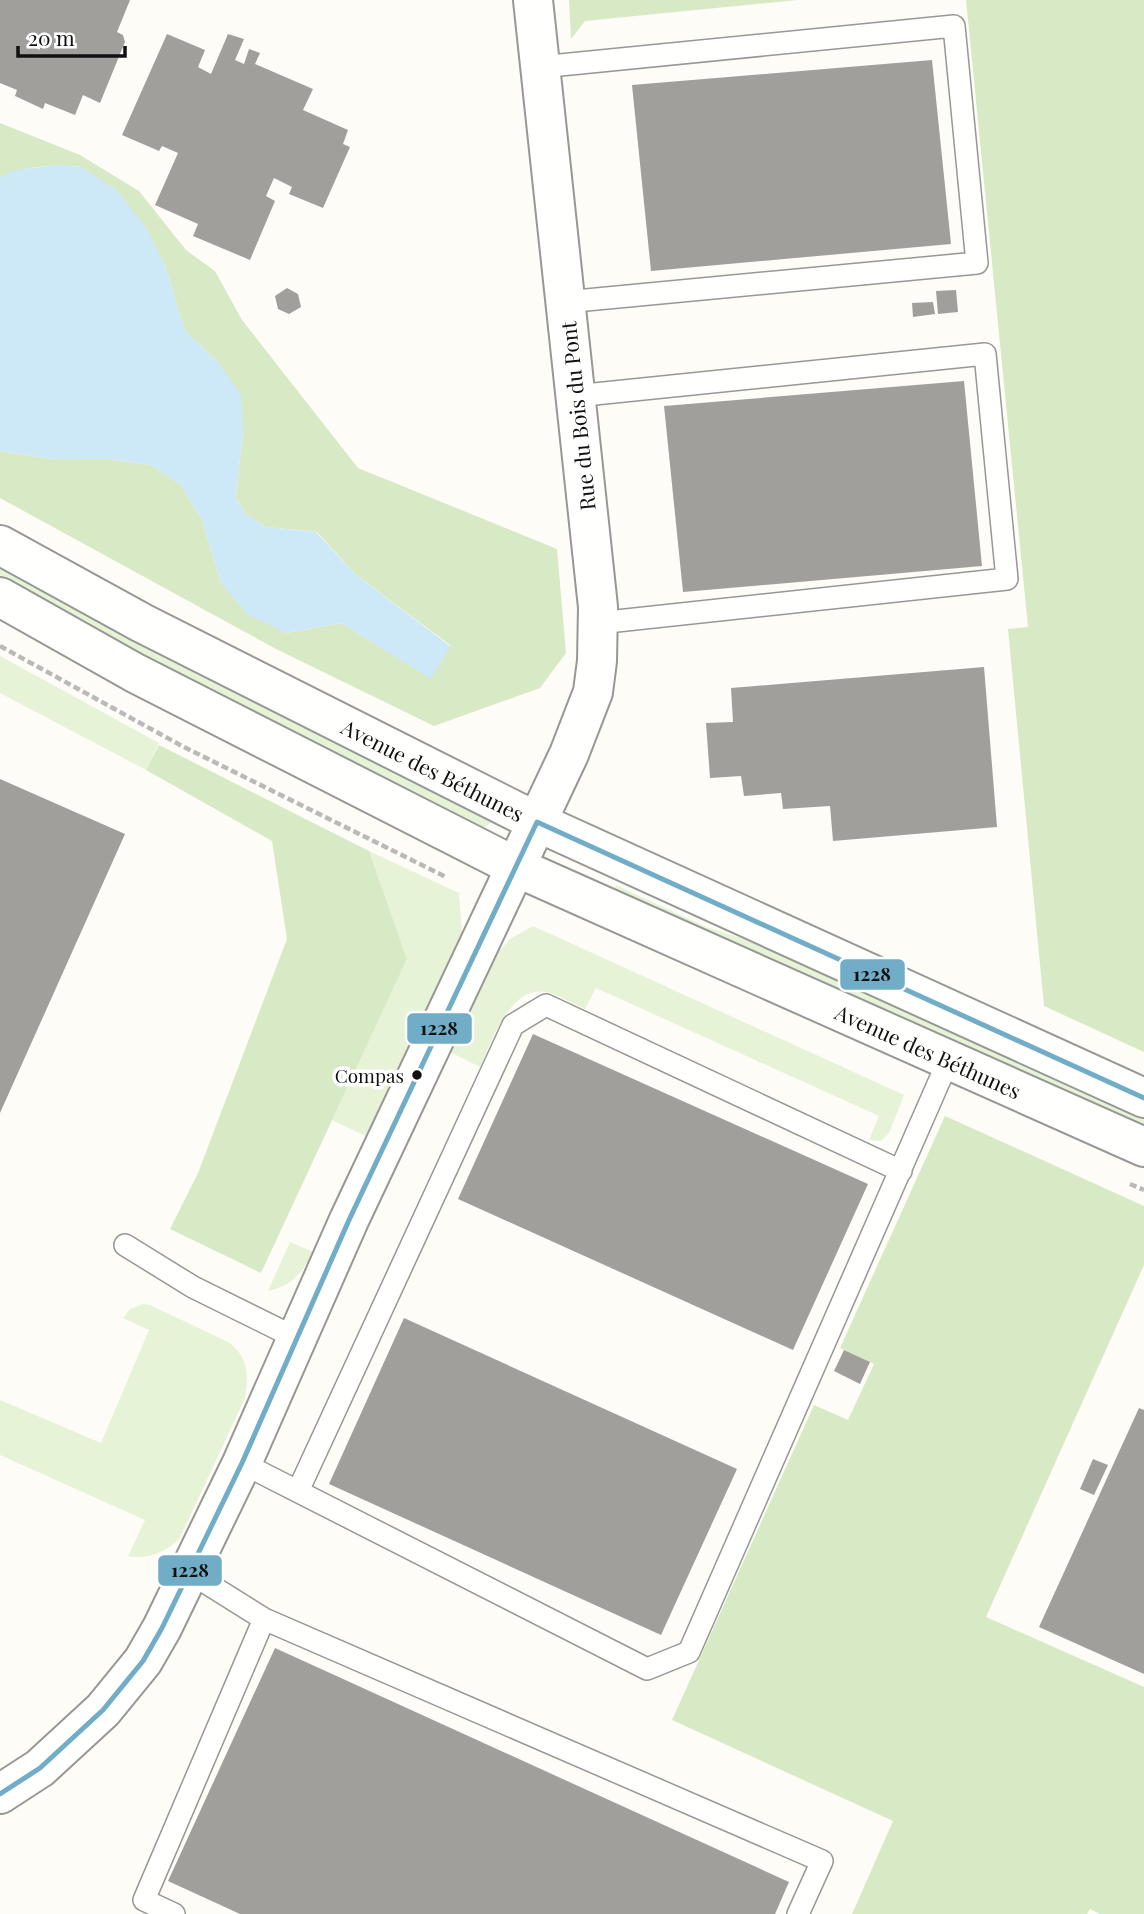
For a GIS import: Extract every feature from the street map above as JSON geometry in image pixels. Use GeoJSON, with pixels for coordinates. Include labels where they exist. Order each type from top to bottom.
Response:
{"type":"FeatureCollection","features":[{"type":"Feature","properties":{"kind":"street","name":"Rue du Bois du Pont"},"geometry":{"type":"LineString","coordinates":[[0,1794],[40,1768],[103,1710],[143,1661],[242,1463],[296,1338],[569,754],[593,692],[598,623],[533,0]]}},
{"type":"Feature","properties":{"kind":"street","name":"Avenue des Béthunes"},"geometry":{"type":"LineString","coordinates":[[0,545],[142,623],[537,822],[1144,1098]]}},
{"type":"Feature","properties":{"kind":"street","name":"Avenue des Béthunes"},"geometry":{"type":"LineString","coordinates":[[0,597],[135,673],[516,867],[1144,1147]]}},
{"type":"Feature","properties":{"kind":"lane"},"geometry":{"type":"LineString","coordinates":[[540,67],[954,26],[977,262],[565,302]]}},
{"type":"Feature","properties":{"kind":"lane"},"geometry":{"type":"LineString","coordinates":[[575,396],[985,354],[1007,579],[598,623]]}},
{"type":"Feature","properties":{"kind":"lane"},"geometry":{"type":"LineString","coordinates":[[298,1491],[513,1025],[546,1005],[901,1171]]}},
{"type":"Feature","properties":{"kind":"lane"},"geometry":{"type":"LineString","coordinates":[[242,1463],[647,1669],[689,1652],[949,1059]]}},
{"type":"Feature","properties":{"kind":"lane"},"geometry":{"type":"LineString","coordinates":[[125,1245],[193,1287],[296,1338]]}},
{"type":"Feature","properties":{"kind":"lane"},"geometry":{"type":"LineString","coordinates":[[189,1572],[264,1619],[822,1861],[798,1914]]}},
{"type":"Feature","properties":{"kind":"lane"},"geometry":{"type":"LineString","coordinates":[[174,1914],[144,1900],[264,1619]]}},
{"type":"Feature","properties":{"kind":"path"},"geometry":{"type":"LineString","coordinates":[[0,646],[182,746],[446,877]]}},
{"type":"Feature","properties":{"kind":"green space"},"geometry":{"type":"Polygon","coordinates":[[[569,0],[798,0],[585,21],[571,39],[569,0]]]}},
{"type":"Feature","properties":{"kind":"green space"},"geometry":{"type":"Polygon","coordinates":[[[966,0],[1144,0],[1144,1052],[1044,1006],[1008,629],[1028,627],[966,0]]]}},
{"type":"Feature","properties":{"kind":"green space"},"geometry":{"type":"Polygon","coordinates":[[[0,123],[80,155],[139,191],[186,250],[215,271],[242,320],[358,468],[557,549],[566,653],[540,688],[434,726],[276,649],[0,498],[0,451],[52,459],[109,459],[151,465],[181,485],[202,520],[221,583],[286,633],[341,623],[431,678],[450,645],[355,574],[317,532],[266,527],[245,514],[236,497],[243,431],[218,362],[185,331],[165,265],[81,167],[40,167],[0,177],[0,123]]]}},
{"type":"Feature","properties":{"kind":"green space"},"geometry":{"type":"Polygon","coordinates":[[[0,558],[490,818],[490,823],[483,829],[0,584],[0,558]]]}},
{"type":"Feature","properties":{"kind":"green space"},"geometry":{"type":"Polygon","coordinates":[[[0,656],[159,743],[146,770],[0,693],[0,656]]]}},
{"type":"Feature","properties":{"kind":"green space"},"geometry":{"type":"Polygon","coordinates":[[[159,745],[369,851],[407,959],[261,1273],[170,1229],[198,1173],[287,939],[272,841],[146,770],[159,745]]]}},
{"type":"Feature","properties":{"kind":"green space"},"geometry":{"type":"Polygon","coordinates":[[[369,851],[459,893],[462,932],[456,953],[368,1137],[332,1120],[407,959],[369,851]]]}},
{"type":"Feature","properties":{"kind":"green space"},"geometry":{"type":"Polygon","coordinates":[[[616,885],[706,927],[818,962],[1144,1108],[1144,1133],[612,895],[616,885]]]}},
{"type":"Feature","properties":{"kind":"green space"},"geometry":{"type":"Polygon","coordinates":[[[533,926],[904,1095],[889,1133],[881,1141],[869,1140],[879,1116],[596,988],[585,1009],[550,993],[536,992],[524,996],[505,1016],[480,1067],[450,1052],[499,951],[510,939],[533,926]]]}},
{"type":"Feature","properties":{"kind":"green space"},"geometry":{"type":"Polygon","coordinates":[[[945,1116],[1144,1206],[1144,1265],[986,1617],[1144,1687],[1144,1914],[1100,1914],[1090,1909],[1087,1914],[852,1914],[893,1821],[672,1720],[814,1405],[848,1420],[874,1364],[840,1348],[945,1116]]]}},
{"type":"Feature","properties":{"kind":"green space"},"geometry":{"type":"Polygon","coordinates":[[[290,1242],[313,1252],[296,1277],[283,1286],[268,1291],[290,1242]]]}},
{"type":"Feature","properties":{"kind":"green space"},"geometry":{"type":"Polygon","coordinates":[[[143,1304],[235,1347],[246,1367],[247,1382],[245,1398],[180,1538],[156,1554],[135,1557],[128,1556],[145,1520],[0,1455],[0,1400],[101,1443],[149,1330],[123,1318],[130,1309],[143,1304]]]}},
{"type":"Feature","properties":{"kind":"water"},"geometry":{"type":"Polygon","coordinates":[[[58,165],[81,167],[118,191],[147,229],[165,265],[185,331],[218,362],[241,395],[243,431],[236,497],[245,514],[266,527],[316,532],[355,574],[450,646],[431,679],[341,623],[286,633],[247,614],[221,583],[202,520],[181,485],[151,465],[109,459],[52,459],[0,451],[0,177],[15,170],[58,165]]]}},
{"type":"Feature","properties":{"kind":"building"},"geometry":{"type":"Polygon","coordinates":[[[0,0],[130,0],[117,32],[123,35],[125,42],[100,103],[83,95],[75,115],[45,103],[43,109],[15,96],[17,90],[0,83],[0,0]]]}},
{"type":"Feature","properties":{"kind":"building"},"geometry":{"type":"Polygon","coordinates":[[[167,34],[205,50],[198,67],[211,74],[228,34],[244,39],[235,60],[244,64],[249,49],[260,53],[255,64],[313,89],[303,110],[348,130],[343,144],[350,147],[323,208],[289,194],[292,187],[274,178],[266,196],[275,201],[250,260],[193,236],[198,224],[155,205],[178,153],[162,146],[159,151],[122,135],[167,34]]]}},
{"type":"Feature","properties":{"kind":"building"},"geometry":{"type":"Polygon","coordinates":[[[932,60],[951,244],[651,271],[632,85],[932,60]]]}},
{"type":"Feature","properties":{"kind":"building"},"geometry":{"type":"Polygon","coordinates":[[[287,288],[298,294],[301,307],[289,314],[278,309],[275,296],[287,288]]]}},
{"type":"Feature","properties":{"kind":"building"},"geometry":{"type":"Polygon","coordinates":[[[956,290],[958,312],[938,314],[936,291],[956,290]]]}},
{"type":"Feature","properties":{"kind":"building"},"geometry":{"type":"Polygon","coordinates":[[[933,302],[935,314],[913,317],[912,303],[933,302]]]}},
{"type":"Feature","properties":{"kind":"building"},"geometry":{"type":"Polygon","coordinates":[[[964,381],[982,566],[683,592],[664,406],[964,381]]]}},
{"type":"Feature","properties":{"kind":"building"},"geometry":{"type":"Polygon","coordinates":[[[984,667],[997,827],[833,841],[830,806],[783,809],[781,793],[744,796],[741,776],[710,778],[706,723],[733,722],[731,688],[984,667]]]}},
{"type":"Feature","properties":{"kind":"building"},"geometry":{"type":"Polygon","coordinates":[[[0,779],[125,834],[0,1113],[0,779]]]}},
{"type":"Feature","properties":{"kind":"building"},"geometry":{"type":"Polygon","coordinates":[[[533,1034],[868,1184],[793,1350],[458,1199],[533,1034]]]}},
{"type":"Feature","properties":{"kind":"building"},"geometry":{"type":"Polygon","coordinates":[[[404,1318],[737,1469],[661,1635],[329,1484],[404,1318]]]}},
{"type":"Feature","properties":{"kind":"building"},"geometry":{"type":"Polygon","coordinates":[[[844,1350],[870,1362],[860,1384],[834,1371],[844,1350]]]}},
{"type":"Feature","properties":{"kind":"building"},"geometry":{"type":"Polygon","coordinates":[[[1139,1408],[1144,1410],[1144,1674],[1039,1627],[1139,1408]]]}},
{"type":"Feature","properties":{"kind":"building"},"geometry":{"type":"Polygon","coordinates":[[[1093,1459],[1108,1465],[1094,1495],[1080,1489],[1093,1459]]]}},
{"type":"Feature","properties":{"kind":"building"},"geometry":{"type":"Polygon","coordinates":[[[275,1648],[789,1882],[775,1914],[240,1914],[168,1881],[275,1648]]]}},
{"type":"Feature","properties":{"kind":"transit line","name":"1228"},"geometry":{"type":"LineString","coordinates":[[0,1794],[40,1768],[103,1710],[143,1661],[162,1628],[242,1463],[349,1220],[537,822],[1144,1098]]}},
{"type":"Feature","properties":{"kind":"place","name":"Compas"},"geometry":{"type":"Point","coordinates":[417,1075]}}]}
